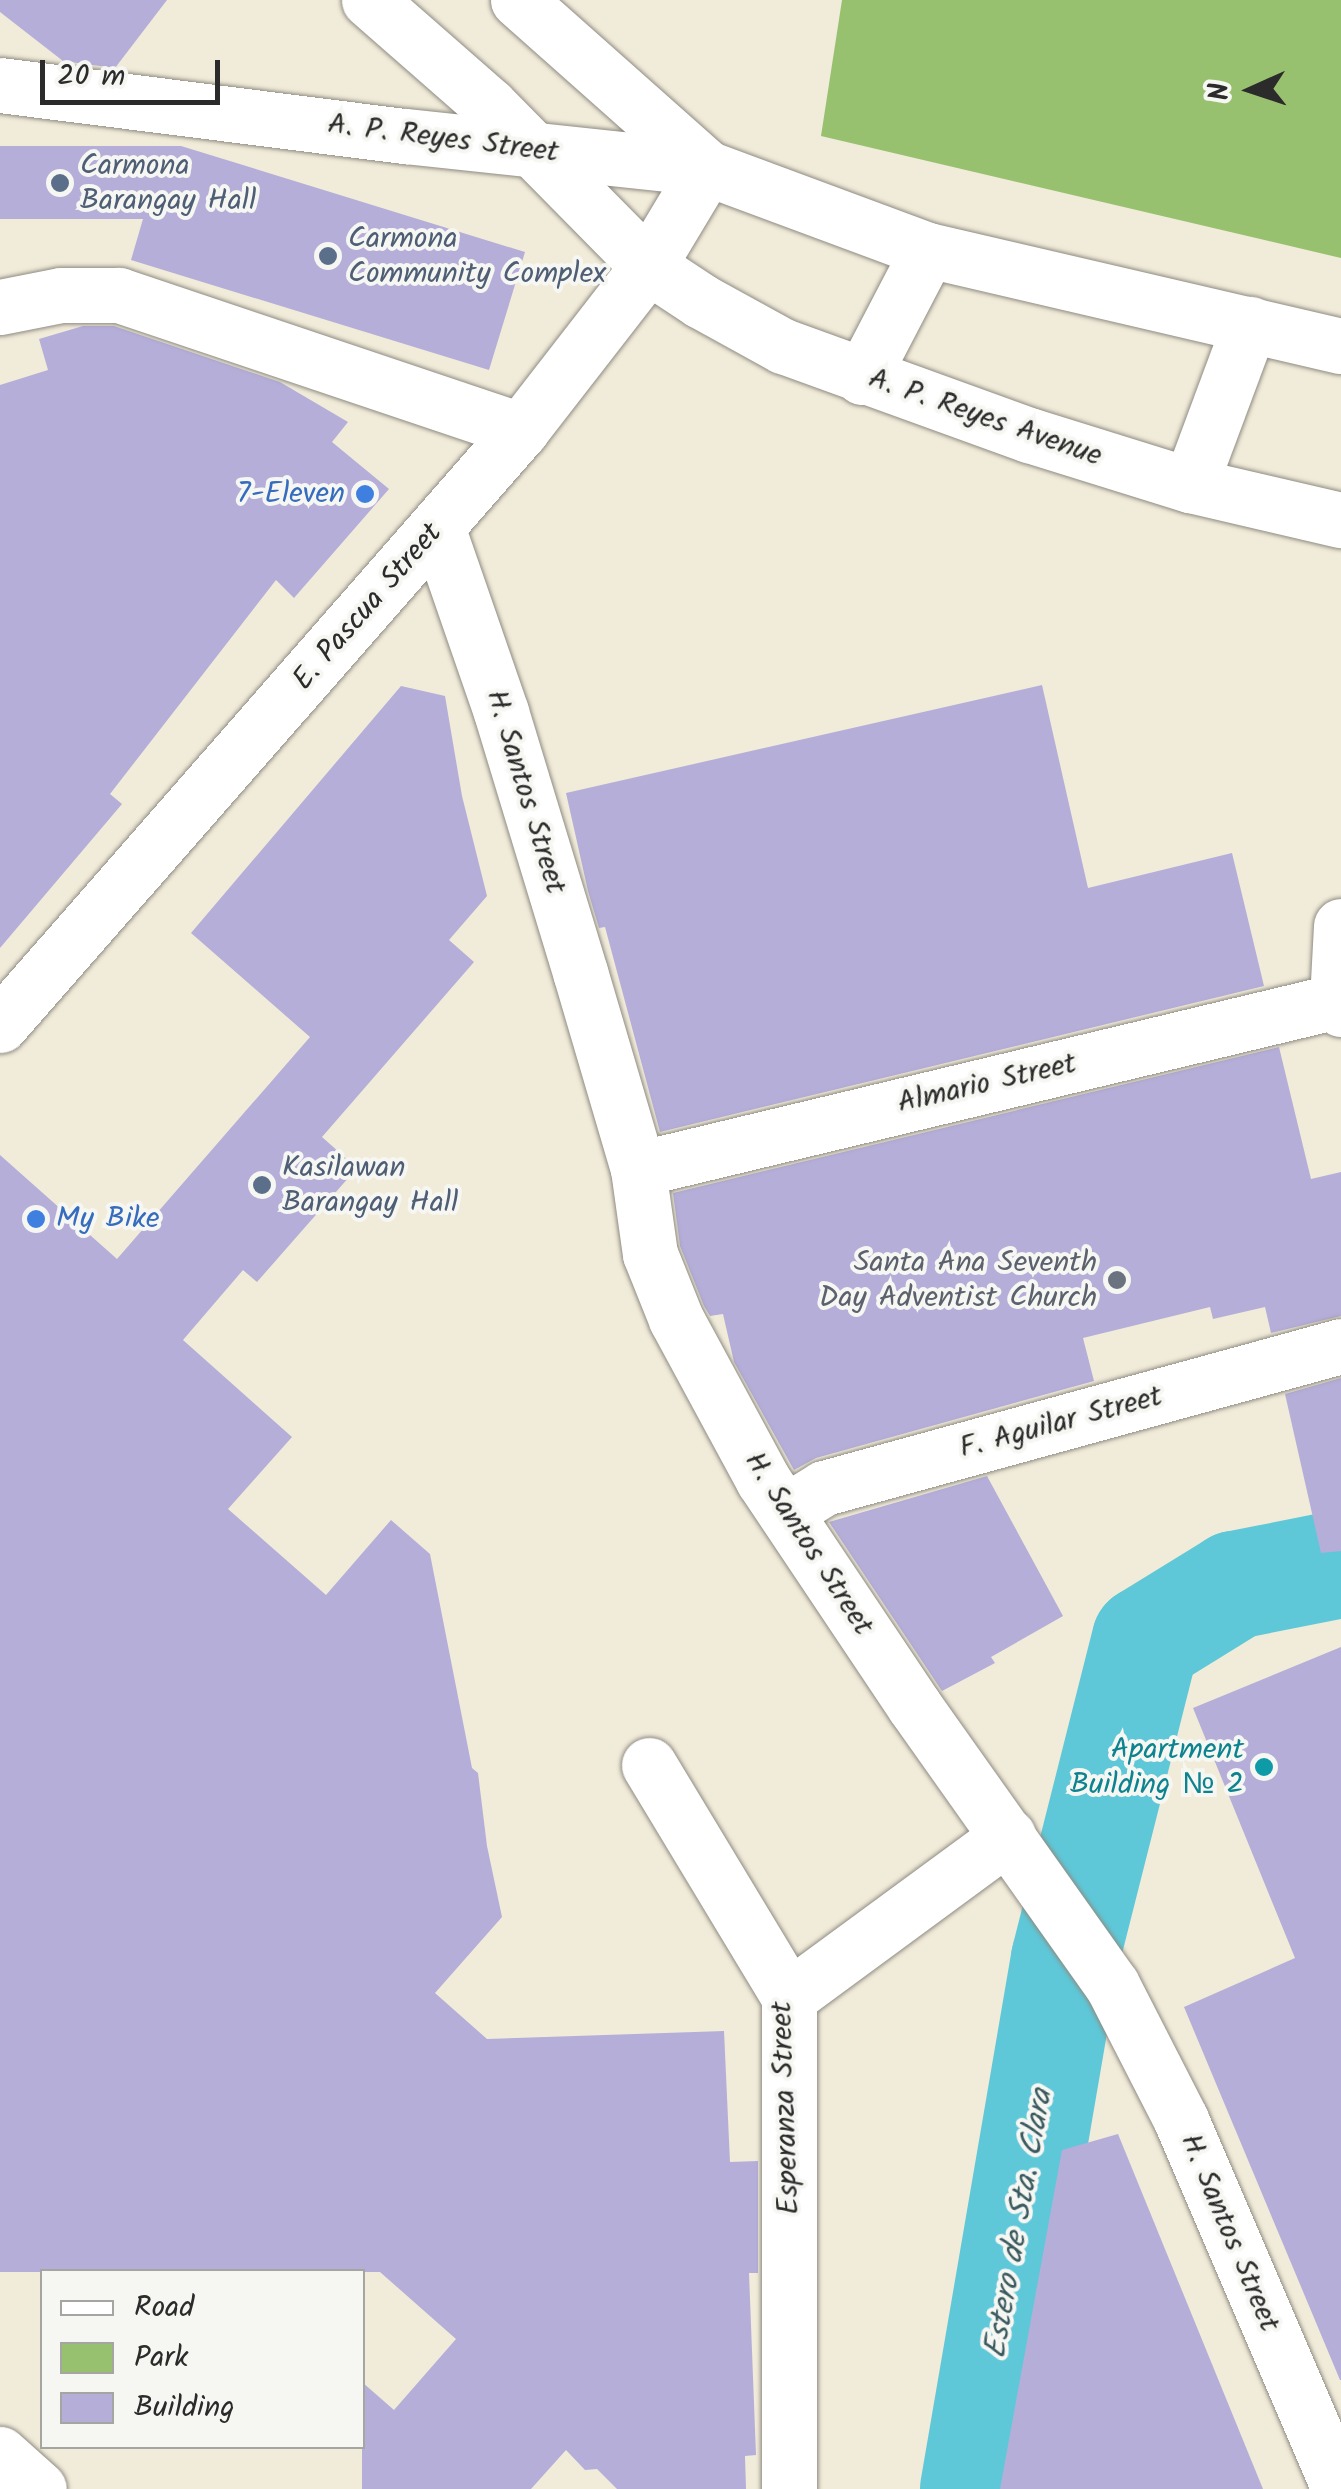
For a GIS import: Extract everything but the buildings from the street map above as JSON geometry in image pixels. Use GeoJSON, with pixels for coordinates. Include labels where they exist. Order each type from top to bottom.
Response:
{"type":"FeatureCollection","features":[{"type":"Feature","properties":{"kind":"street","name":"A. P. Reyes Avenue"},"geometry":{"type":"LineString","coordinates":[[369,0],[535,151],[648,266],[784,346],[862,378],[1190,485],[1341,520]]}},
{"type":"Feature","properties":{"kind":"street"},"geometry":{"type":"LineString","coordinates":[[518,0],[707,168],[928,250],[1341,346]]}},
{"type":"Feature","properties":{"kind":"street","name":"A. P. Reyes Street"},"geometry":{"type":"LineString","coordinates":[[6,81],[535,151],[707,168]]}},
{"type":"Feature","properties":{"kind":"street","name":"E. Pascua Street"},"geometry":{"type":"LineString","coordinates":[[0,1025],[507,446],[648,266],[707,168]]}},
{"type":"Feature","properties":{"kind":"street"},"geometry":{"type":"LineString","coordinates":[[862,378],[928,250]]}},
{"type":"Feature","properties":{"kind":"street"},"geometry":{"type":"LineString","coordinates":[[0,307],[61,295],[119,294],[342,369],[507,446]]}},
{"type":"Feature","properties":{"kind":"street"},"geometry":{"type":"LineString","coordinates":[[1190,485],[1250,324]]}},
{"type":"Feature","properties":{"kind":"street","name":"H. Santos Street"},"geometry":{"type":"LineString","coordinates":[[438,528],[501,712],[638,1170],[650,1254],[676,1318],[763,1480],[915,1707],[1112,1985],[1181,2120],[1339,2489]]}},
{"type":"Feature","properties":{"kind":"street"},"geometry":{"type":"LineString","coordinates":[[1339,1005],[1341,926]]}},
{"type":"Feature","properties":{"kind":"street","name":"Almario Street"},"geometry":{"type":"LineString","coordinates":[[638,1170],[1339,1005]]}},
{"type":"Feature","properties":{"kind":"street","name":"F. Aguilar Street"},"geometry":{"type":"LineString","coordinates":[[786,1512],[824,1488],[1341,1346]]}},
{"type":"Feature","properties":{"kind":"street","name":"Esperanza Street"},"geometry":{"type":"LineString","coordinates":[[648,1765],[789,1997],[790,2489]]}},
{"type":"Feature","properties":{"kind":"street"},"geometry":{"type":"LineString","coordinates":[[789,1997],[1008,1836]]}},
{"type":"Feature","properties":{"kind":"street"},"geometry":{"type":"LineString","coordinates":[[0,2454],[39,2489]]}},
{"type":"Feature","properties":{"kind":"green space"},"geometry":{"type":"Polygon","coordinates":[[[842,0],[1341,0],[1341,258],[821,136],[842,0]]]}},
{"type":"Feature","properties":{"kind":"waterway","name":"Estero de Sta. Clara"},"geometry":{"type":"LineString","coordinates":[[974,2489],[1065,1959],[1146,1640],[1235,1585],[1341,1564]]}},
{"type":"Feature","properties":{"kind":"place","name":"Carmona Barangay Hall"},"geometry":{"type":"Point","coordinates":[60,183]}},
{"type":"Feature","properties":{"kind":"place","name":"Carmona Community Complex"},"geometry":{"type":"Point","coordinates":[328,256]}},
{"type":"Feature","properties":{"kind":"place","name":"7-Eleven"},"geometry":{"type":"Point","coordinates":[365,494]}},
{"type":"Feature","properties":{"kind":"place","name":"Kasilawan Barangay Hall"},"geometry":{"type":"Point","coordinates":[262,1185]}},
{"type":"Feature","properties":{"kind":"place","name":"My Bike"},"geometry":{"type":"Point","coordinates":[36,1219]}},
{"type":"Feature","properties":{"kind":"place","name":"Santa Ana Seventh Day Adventist Church"},"geometry":{"type":"Point","coordinates":[1117,1280]}},
{"type":"Feature","properties":{"kind":"place","name":"Apartment Building № 2"},"geometry":{"type":"Point","coordinates":[1264,1767]}}]}
